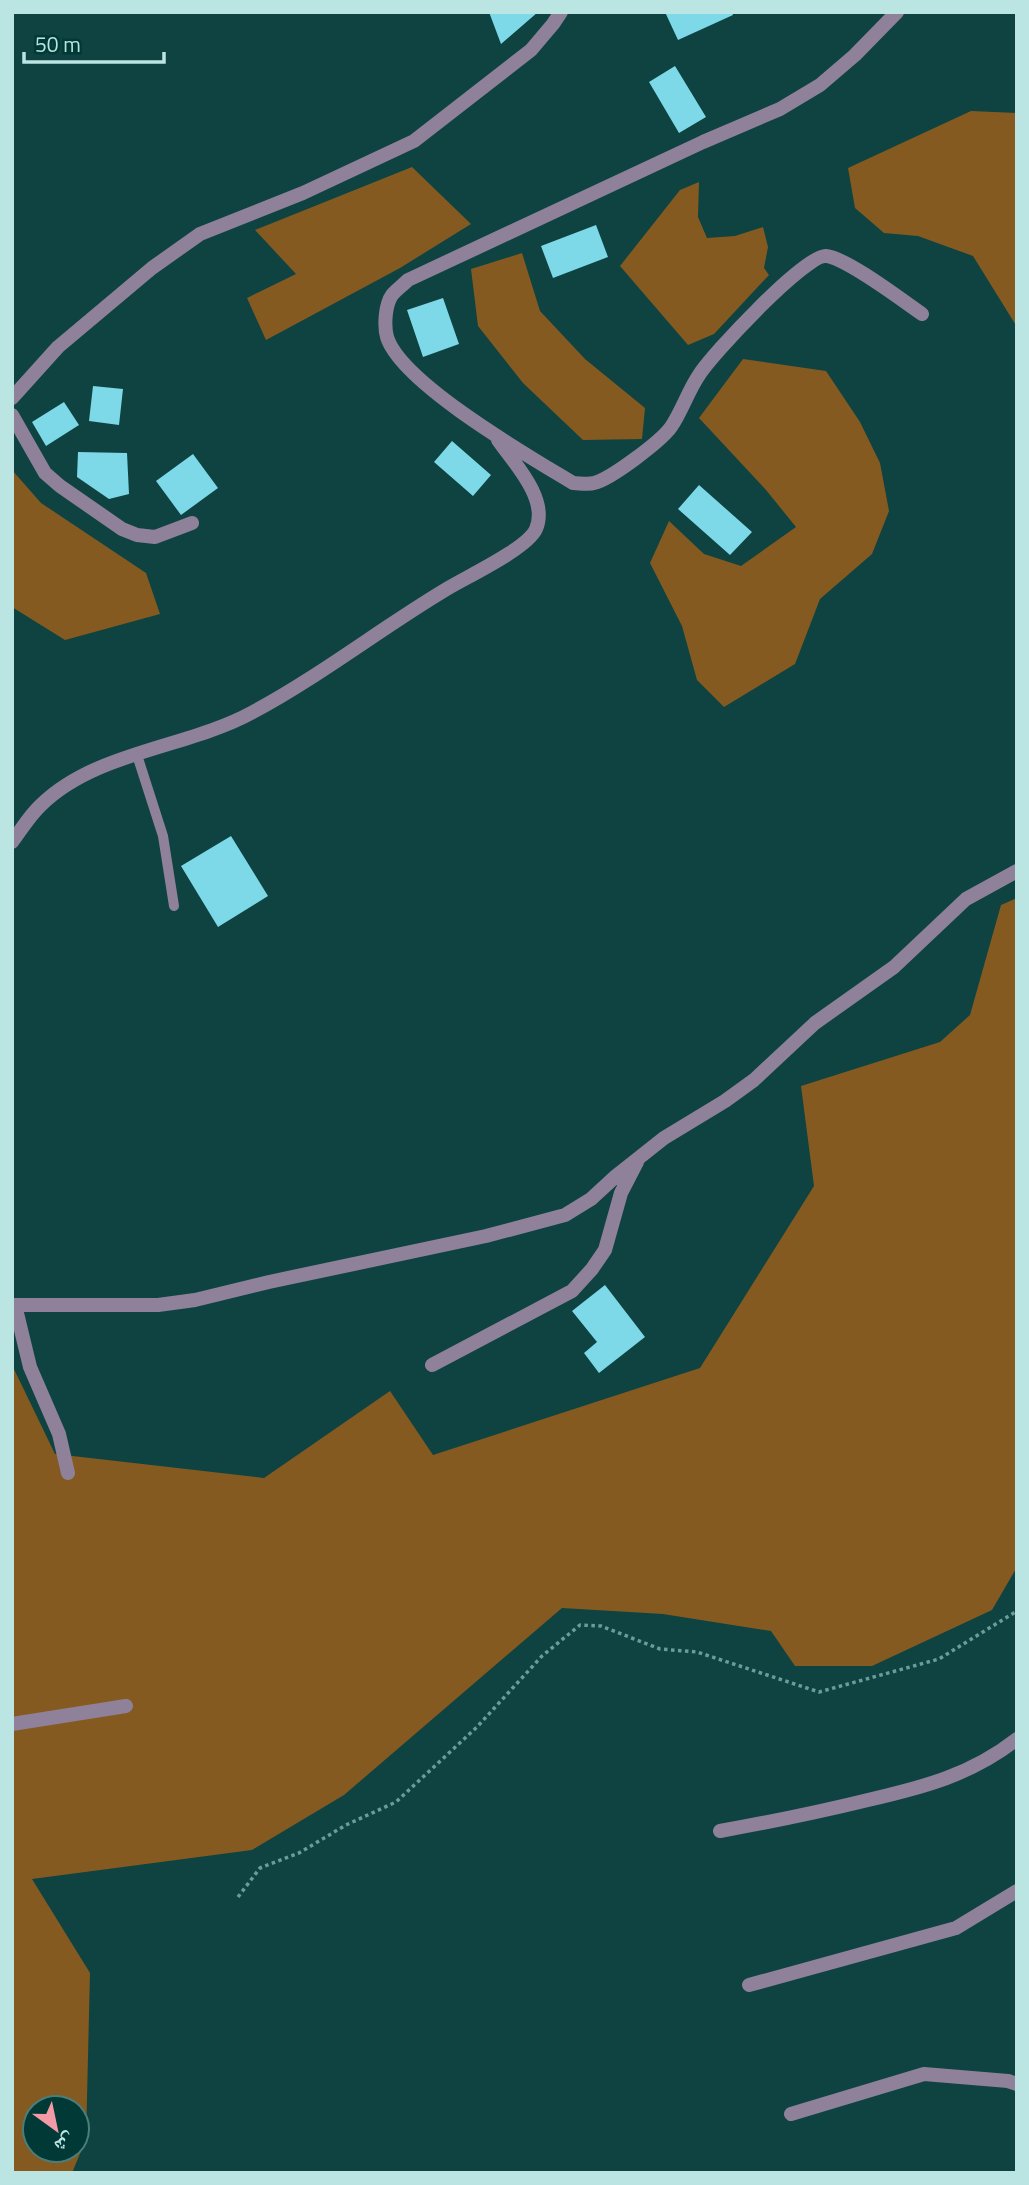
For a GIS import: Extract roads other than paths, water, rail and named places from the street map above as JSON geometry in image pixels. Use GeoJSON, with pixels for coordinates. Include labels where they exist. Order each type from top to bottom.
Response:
{"type":"FeatureCollection","features":[{"type":"Feature","properties":{"kind":"street"},"geometry":{"type":"LineString","coordinates":[[12,398],[58,347],[152,268],[201,234],[303,193],[414,141],[531,50],[561,12]]}},
{"type":"Feature","properties":{"kind":"street"},"geometry":{"type":"LineString","coordinates":[[897,12],[855,55],[820,85],[780,109],[703,142],[408,280],[391,296],[386,314],[387,338],[403,363],[453,406],[573,483],[593,484],[607,478],[670,428],[700,373],[747,320],[816,257],[827,256],[838,261],[871,279],[922,314]]}},
{"type":"Feature","properties":{"kind":"street"},"geometry":{"type":"LineString","coordinates":[[12,415],[46,473],[60,486],[122,529],[137,535],[155,537],[192,523]]}},
{"type":"Feature","properties":{"kind":"street"},"geometry":{"type":"LineString","coordinates":[[12,842],[41,805],[71,782],[251,713],[312,677],[445,590],[524,544],[536,529],[540,513],[536,498],[495,435]]}},
{"type":"Feature","properties":{"kind":"street"},"geometry":{"type":"LineString","coordinates":[[68,1473],[59,1434],[30,1367],[14,1305],[158,1305],[195,1300],[498,1233],[565,1214],[591,1199],[641,1155],[754,1080],[815,1023],[894,967],[966,899],[1017,871]]}},
{"type":"Feature","properties":{"kind":"street"},"geometry":{"type":"LineString","coordinates":[[432,1365],[572,1291],[605,1250],[621,1193],[641,1155]]}},
{"type":"Feature","properties":{"kind":"street"},"geometry":{"type":"LineString","coordinates":[[12,1724],[127,1706]]}},
{"type":"Feature","properties":{"kind":"street"},"geometry":{"type":"LineString","coordinates":[[720,1831],[806,1815],[934,1784],[998,1754],[1017,1739]]}},
{"type":"Feature","properties":{"kind":"street"},"geometry":{"type":"LineString","coordinates":[[749,1985],[956,1928],[1017,1891]]}},
{"type":"Feature","properties":{"kind":"street"},"geometry":{"type":"LineString","coordinates":[[791,2114],[924,2074],[1017,2084]]}},
{"type":"Feature","properties":{"kind":"lane"},"geometry":{"type":"LineString","coordinates":[[136,755],[163,835],[174,906]]}}]}
